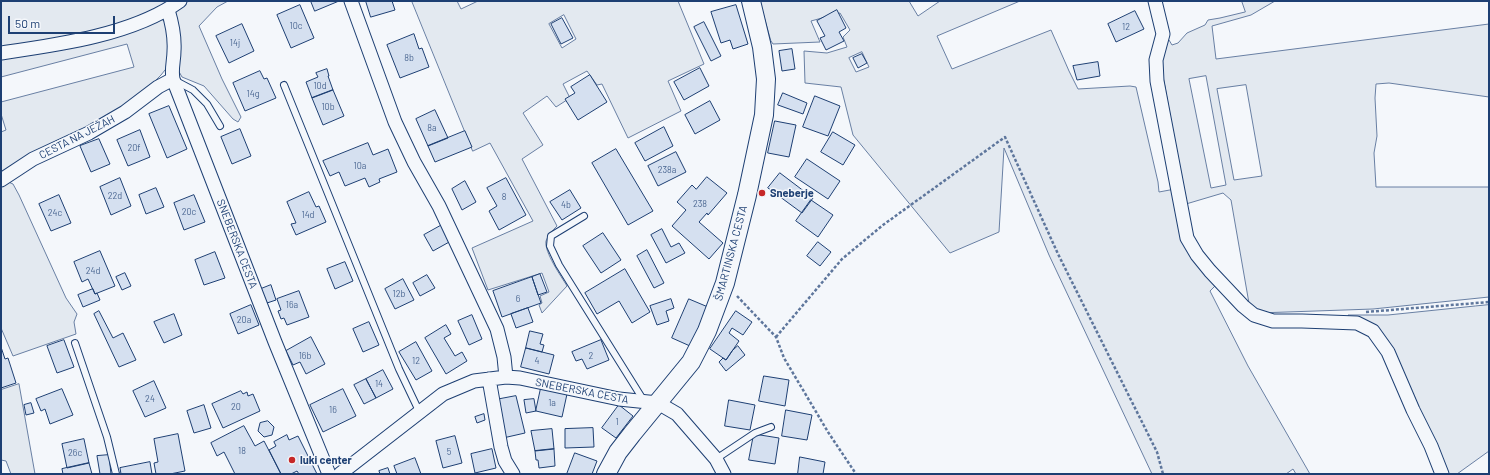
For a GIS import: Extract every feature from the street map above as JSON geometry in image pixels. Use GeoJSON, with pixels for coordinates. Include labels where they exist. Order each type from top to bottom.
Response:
{"type":"FeatureCollection","features":[{"type":"Feature","properties":{"kind":"main road","name":"ŠMARTINSKA CESTA"},"geometry":{"type":"LineString","coordinates":[[606,474],[618,452],[651,403],[691,362],[707,331],[725,283],[747,195],[764,115],[766,79],[762,47],[751,1]]}},
{"type":"Feature","properties":{"kind":"street"},"geometry":{"type":"LineString","coordinates":[[1,53],[72,42],[125,28],[168,10],[180,1]]}},
{"type":"Feature","properties":{"kind":"street"},"geometry":{"type":"LineString","coordinates":[[352,1],[395,122],[414,162],[439,206],[497,329],[504,357],[506,377]]}},
{"type":"Feature","properties":{"kind":"street"},"geometry":{"type":"LineString","coordinates":[[1155,1],[1163,34],[1156,60],[1157,81],[1187,238],[1197,255],[1243,306],[1254,315],[1273,321],[1357,323],[1373,331],[1388,352],[1412,410],[1442,474]]}},
{"type":"Feature","properties":{"kind":"street","name":"SNEBERSKA CESTA"},"geometry":{"type":"LineString","coordinates":[[168,10],[174,33],[174,51],[171,69],[173,79],[275,342],[329,474]]}},
{"type":"Feature","properties":{"kind":"street","name":"CESTA NA JEŽAH"},"geometry":{"type":"LineString","coordinates":[[1,180],[33,159],[89,133],[125,112],[158,87],[173,79]]}},
{"type":"Feature","properties":{"kind":"street","name":"SNEBERSKA CESTA"},"geometry":{"type":"LineString","coordinates":[[340,474],[419,411],[443,394],[474,381],[506,377],[520,378],[619,399],[651,403]]}},
{"type":"Feature","properties":{"kind":"street"},"geometry":{"type":"LineString","coordinates":[[489,379],[501,447],[505,460],[514,474]]}},
{"type":"Feature","properties":{"kind":"street"},"geometry":{"type":"LineString","coordinates":[[651,403],[677,414],[716,459],[724,474]]}},
{"type":"Feature","properties":{"kind":"lane"},"geometry":{"type":"LineString","coordinates":[[173,79],[193,90],[207,104],[220,126]]}},
{"type":"Feature","properties":{"kind":"lane"},"geometry":{"type":"LineString","coordinates":[[284,86],[400,369],[419,411]]}},
{"type":"Feature","properties":{"kind":"lane"},"geometry":{"type":"LineString","coordinates":[[584,216],[551,236],[550,246],[558,265],[651,403]]}},
{"type":"Feature","properties":{"kind":"lane"},"geometry":{"type":"LineString","coordinates":[[76,343],[107,437],[116,474]]}},
{"type":"Feature","properties":{"kind":"lane"},"geometry":{"type":"LineString","coordinates":[[716,459],[755,433],[771,427]]}},
{"type":"Feature","properties":{"kind":"path"},"geometry":{"type":"LineString","coordinates":[[776,337],[842,259],[883,225],[1005,137],[1058,254],[1157,452],[1163,474]]}},
{"type":"Feature","properties":{"kind":"path"},"geometry":{"type":"LineString","coordinates":[[725,283],[776,337],[784,358],[856,474]]}},
{"type":"Feature","properties":{"kind":"path"},"geometry":{"type":"LineString","coordinates":[[1362,312],[1489,302]]}},
{"type":"Feature","properties":{"kind":"shaded area"},"geometry":{"type":"Polygon","coordinates":[[[1,1],[171,1],[113,28],[1,48],[1,1]]]}},
{"type":"Feature","properties":{"kind":"shaded area"},"geometry":{"type":"Polygon","coordinates":[[[185,1],[228,1],[217,7],[199,26],[222,79],[241,117],[238,122],[233,119],[204,86],[182,77],[177,68],[176,11],[185,1]]]}},
{"type":"Feature","properties":{"kind":"shaded area"},"geometry":{"type":"Polygon","coordinates":[[[412,1],[457,1],[461,9],[478,1],[678,1],[704,64],[668,81],[681,111],[628,138],[602,84],[597,85],[587,71],[563,84],[570,98],[556,107],[547,96],[523,113],[543,145],[522,159],[557,226],[548,237],[546,246],[554,264],[567,286],[542,313],[539,305],[542,303],[540,296],[549,292],[542,273],[488,290],[472,248],[533,221],[490,143],[473,151],[412,1]],[[564,15],[549,24],[562,48],[576,39],[564,15]]]}},
{"type":"Feature","properties":{"kind":"shaded area"},"geometry":{"type":"Polygon","coordinates":[[[760,1],[909,1],[918,16],[940,1],[1020,1],[937,36],[952,69],[1051,30],[1078,89],[1130,86],[1136,87],[1159,192],[1175,189],[1181,227],[1217,284],[1210,291],[1248,366],[1310,474],[1296,474],[1293,469],[1286,474],[1152,474],[1049,255],[1004,148],[999,232],[950,253],[853,135],[841,87],[805,83],[804,51],[827,53],[847,47],[843,37],[850,30],[840,13],[811,21],[820,42],[773,44],[760,1]],[[862,52],[849,58],[856,72],[869,67],[862,52]]]}},
{"type":"Feature","properties":{"kind":"shaded area"},"geometry":{"type":"Polygon","coordinates":[[[1242,1],[1275,1],[1251,15],[1212,26],[1216,59],[1489,24],[1489,97],[1389,83],[1376,84],[1375,98],[1377,136],[1374,153],[1376,187],[1489,187],[1489,297],[1373,309],[1258,313],[1250,309],[1231,200],[1223,193],[1186,204],[1161,65],[1167,42],[1169,40],[1172,45],[1178,43],[1187,33],[1205,25],[1208,20],[1245,12],[1242,1]],[[1206,76],[1189,79],[1211,188],[1226,185],[1206,76]],[[1246,85],[1217,89],[1234,180],[1262,176],[1246,85]]]}},
{"type":"Feature","properties":{"kind":"shaded area"},"geometry":{"type":"Polygon","coordinates":[[[156,17],[163,20],[167,25],[170,40],[169,65],[161,75],[150,86],[118,110],[1,175],[1,132],[6,130],[1,114],[1,102],[134,67],[127,44],[1,77],[1,57],[156,17]]]}},
{"type":"Feature","properties":{"kind":"shaded area"},"geometry":{"type":"Polygon","coordinates":[[[6,181],[13,184],[19,195],[66,298],[77,314],[74,322],[76,334],[13,356],[1,328],[1,184],[6,181]]]}},
{"type":"Feature","properties":{"kind":"shaded area"},"geometry":{"type":"Polygon","coordinates":[[[1489,305],[1489,451],[1457,474],[1445,474],[1390,348],[1349,318],[1348,315],[1388,315],[1489,305]]]}},
{"type":"Feature","properties":{"kind":"shaded area"},"geometry":{"type":"Polygon","coordinates":[[[19,384],[35,474],[11,474],[6,461],[1,460],[1,390],[19,384]]]}},
{"type":"Feature","properties":{"kind":"building"},"geometry":{"type":"Polygon","coordinates":[[[311,1],[339,1],[315,11],[311,1]]]}},
{"type":"Feature","properties":{"kind":"building"},"geometry":{"type":"Polygon","coordinates":[[[366,1],[392,1],[395,10],[371,17],[366,1]]]}},
{"type":"Feature","properties":{"kind":"building"},"geometry":{"type":"Polygon","coordinates":[[[300,5],[314,38],[291,48],[277,15],[300,5]]]}},
{"type":"Feature","properties":{"kind":"building"},"geometry":{"type":"Polygon","coordinates":[[[736,5],[748,44],[733,49],[730,40],[721,43],[711,12],[736,5]]]}},
{"type":"Feature","properties":{"kind":"building"},"geometry":{"type":"Polygon","coordinates":[[[837,10],[846,28],[839,32],[844,41],[826,50],[820,38],[825,36],[817,21],[837,10]]]}},
{"type":"Feature","properties":{"kind":"building"},"geometry":{"type":"Polygon","coordinates":[[[1135,11],[1144,29],[1116,42],[1108,24],[1135,11]]]}},
{"type":"Feature","properties":{"kind":"building"},"geometry":{"type":"Polygon","coordinates":[[[562,18],[573,38],[561,44],[551,24],[562,18]]]}},
{"type":"Feature","properties":{"kind":"building"},"geometry":{"type":"Polygon","coordinates":[[[704,22],[721,56],[711,61],[694,27],[704,22]]]}},
{"type":"Feature","properties":{"kind":"building"},"geometry":{"type":"Polygon","coordinates":[[[242,24],[254,51],[229,63],[216,36],[242,24]]]}},
{"type":"Feature","properties":{"kind":"building"},"geometry":{"type":"Polygon","coordinates":[[[414,34],[419,49],[422,48],[429,67],[400,78],[387,45],[414,34]]]}},
{"type":"Feature","properties":{"kind":"building"},"geometry":{"type":"Polygon","coordinates":[[[792,49],[795,69],[782,71],[779,51],[792,49]]]}},
{"type":"Feature","properties":{"kind":"building"},"geometry":{"type":"Polygon","coordinates":[[[862,54],[867,63],[858,68],[853,58],[862,54]]]}},
{"type":"Feature","properties":{"kind":"building"},"geometry":{"type":"Polygon","coordinates":[[[1098,62],[1100,76],[1077,80],[1073,66],[1098,62]]]}},
{"type":"Feature","properties":{"kind":"building"},"geometry":{"type":"Polygon","coordinates":[[[700,68],[709,86],[684,100],[674,82],[700,68]]]}},
{"type":"Feature","properties":{"kind":"building"},"geometry":{"type":"Polygon","coordinates":[[[327,69],[333,90],[312,98],[306,82],[318,77],[316,73],[327,69]]]}},
{"type":"Feature","properties":{"kind":"building"},"geometry":{"type":"Polygon","coordinates":[[[260,71],[264,79],[267,78],[276,98],[245,111],[233,83],[260,71]]]}},
{"type":"Feature","properties":{"kind":"building"},"geometry":{"type":"Polygon","coordinates":[[[590,75],[607,102],[578,120],[565,99],[575,93],[571,87],[590,75]]]}},
{"type":"Feature","properties":{"kind":"building"},"geometry":{"type":"Polygon","coordinates":[[[333,90],[344,116],[323,125],[312,98],[333,90]]]}},
{"type":"Feature","properties":{"kind":"building"},"geometry":{"type":"Polygon","coordinates":[[[783,93],[807,103],[803,114],[778,105],[783,93]]]}},
{"type":"Feature","properties":{"kind":"building"},"geometry":{"type":"Polygon","coordinates":[[[815,96],[840,106],[828,136],[803,127],[815,96]]]}},
{"type":"Feature","properties":{"kind":"building"},"geometry":{"type":"Polygon","coordinates":[[[710,101],[720,120],[695,134],[685,115],[710,101]]]}},
{"type":"Feature","properties":{"kind":"building"},"geometry":{"type":"Polygon","coordinates":[[[169,106],[187,149],[167,158],[149,114],[169,106]]]}},
{"type":"Feature","properties":{"kind":"building"},"geometry":{"type":"Polygon","coordinates":[[[435,110],[448,138],[428,146],[416,119],[435,110]]]}},
{"type":"Feature","properties":{"kind":"building"},"geometry":{"type":"Polygon","coordinates":[[[775,121],[796,125],[789,157],[768,153],[775,121]]]}},
{"type":"Feature","properties":{"kind":"building"},"geometry":{"type":"Polygon","coordinates":[[[664,127],[673,146],[645,161],[635,143],[664,127]]]}},
{"type":"Feature","properties":{"kind":"building"},"geometry":{"type":"Polygon","coordinates":[[[240,129],[251,156],[232,164],[221,137],[240,129]]]}},
{"type":"Feature","properties":{"kind":"building"},"geometry":{"type":"Polygon","coordinates":[[[140,130],[150,157],[128,166],[117,140],[140,130]]]}},
{"type":"Feature","properties":{"kind":"building"},"geometry":{"type":"Polygon","coordinates":[[[465,131],[472,147],[435,162],[428,146],[465,131]]]}},
{"type":"Feature","properties":{"kind":"building"},"geometry":{"type":"Polygon","coordinates":[[[833,132],[855,145],[843,165],[821,152],[833,132]]]}},
{"type":"Feature","properties":{"kind":"building"},"geometry":{"type":"Polygon","coordinates":[[[99,139],[110,164],[91,172],[80,146],[99,139]]]}},
{"type":"Feature","properties":{"kind":"building"},"geometry":{"type":"Polygon","coordinates":[[[368,143],[373,155],[388,149],[397,172],[379,179],[380,182],[369,187],[365,178],[345,186],[339,172],[330,176],[323,161],[368,143]]]}},
{"type":"Feature","properties":{"kind":"building"},"geometry":{"type":"Polygon","coordinates":[[[616,149],[653,211],[628,225],[592,163],[616,149]]]}},
{"type":"Feature","properties":{"kind":"building"},"geometry":{"type":"Polygon","coordinates":[[[676,152],[686,172],[658,186],[648,166],[676,152]]]}},
{"type":"Feature","properties":{"kind":"building"},"geometry":{"type":"Polygon","coordinates":[[[807,159],[840,181],[828,199],[795,177],[807,159]]]}},
{"type":"Feature","properties":{"kind":"building"},"geometry":{"type":"Polygon","coordinates":[[[780,173],[813,198],[802,213],[768,188],[780,173]]]}},
{"type":"Feature","properties":{"kind":"building"},"geometry":{"type":"Polygon","coordinates":[[[707,177],[727,193],[708,215],[707,213],[699,222],[723,243],[709,259],[672,226],[686,210],[677,202],[692,185],[696,189],[707,177]]]}},
{"type":"Feature","properties":{"kind":"building"},"geometry":{"type":"Polygon","coordinates":[[[120,178],[131,206],[111,215],[100,187],[120,178]]]}},
{"type":"Feature","properties":{"kind":"building"},"geometry":{"type":"Polygon","coordinates":[[[506,178],[526,215],[499,230],[489,211],[497,206],[487,188],[506,178]]]}},
{"type":"Feature","properties":{"kind":"building"},"geometry":{"type":"Polygon","coordinates":[[[465,181],[476,202],[462,210],[452,189],[465,181]]]}},
{"type":"Feature","properties":{"kind":"building"},"geometry":{"type":"Polygon","coordinates":[[[156,188],[164,207],[146,214],[139,195],[156,188]]]}},
{"type":"Feature","properties":{"kind":"building"},"geometry":{"type":"Polygon","coordinates":[[[570,190],[581,208],[562,220],[550,202],[570,190]]]}},
{"type":"Feature","properties":{"kind":"building"},"geometry":{"type":"Polygon","coordinates":[[[309,192],[316,207],[319,206],[326,222],[296,235],[291,224],[296,223],[287,202],[309,192]]]}},
{"type":"Feature","properties":{"kind":"building"},"geometry":{"type":"Polygon","coordinates":[[[59,195],[71,223],[51,231],[39,204],[59,195]]]}},
{"type":"Feature","properties":{"kind":"building"},"geometry":{"type":"Polygon","coordinates":[[[194,195],[205,222],[184,230],[174,203],[194,195]]]}},
{"type":"Feature","properties":{"kind":"building"},"geometry":{"type":"Polygon","coordinates":[[[811,200],[833,215],[818,237],[796,221],[811,200]]]}},
{"type":"Feature","properties":{"kind":"building"},"geometry":{"type":"Polygon","coordinates":[[[442,225],[451,241],[433,251],[424,235],[442,225]]]}},
{"type":"Feature","properties":{"kind":"building"},"geometry":{"type":"Polygon","coordinates":[[[662,229],[671,247],[679,243],[685,253],[666,263],[651,235],[662,229]]]}},
{"type":"Feature","properties":{"kind":"building"},"geometry":{"type":"Polygon","coordinates":[[[603,233],[621,260],[601,273],[583,246],[603,233]]]}},
{"type":"Feature","properties":{"kind":"building"},"geometry":{"type":"Polygon","coordinates":[[[818,242],[831,252],[820,266],[807,256],[818,242]]]}},
{"type":"Feature","properties":{"kind":"building"},"geometry":{"type":"Polygon","coordinates":[[[647,250],[664,283],[654,288],[637,256],[647,250]]]}},
{"type":"Feature","properties":{"kind":"building"},"geometry":{"type":"Polygon","coordinates":[[[100,251],[115,286],[95,294],[88,279],[82,282],[74,262],[100,251]]]}},
{"type":"Feature","properties":{"kind":"building"},"geometry":{"type":"Polygon","coordinates":[[[215,252],[225,278],[204,285],[195,260],[215,252]]]}},
{"type":"Feature","properties":{"kind":"building"},"geometry":{"type":"Polygon","coordinates":[[[345,262],[353,281],[335,289],[327,269],[345,262]]]}},
{"type":"Feature","properties":{"kind":"building"},"geometry":{"type":"Polygon","coordinates":[[[625,269],[650,312],[632,323],[619,301],[597,314],[585,293],[625,269]]]}},
{"type":"Feature","properties":{"kind":"building"},"geometry":{"type":"Polygon","coordinates":[[[125,273],[131,286],[122,290],[116,277],[125,273]]]}},
{"type":"Feature","properties":{"kind":"building"},"geometry":{"type":"Polygon","coordinates":[[[540,274],[547,292],[538,295],[532,277],[540,274]]]}},
{"type":"Feature","properties":{"kind":"building"},"geometry":{"type":"Polygon","coordinates":[[[427,275],[435,288],[420,296],[413,283],[427,275]]]}},
{"type":"Feature","properties":{"kind":"building"},"geometry":{"type":"Polygon","coordinates":[[[532,277],[541,303],[502,317],[493,291],[532,277]]]}},
{"type":"Feature","properties":{"kind":"building"},"geometry":{"type":"Polygon","coordinates":[[[403,279],[414,300],[395,309],[385,289],[403,279]]]}},
{"type":"Feature","properties":{"kind":"building"},"geometry":{"type":"Polygon","coordinates":[[[271,285],[276,300],[267,303],[261,289],[271,285]]]}},
{"type":"Feature","properties":{"kind":"building"},"geometry":{"type":"Polygon","coordinates":[[[93,289],[95,294],[97,293],[100,300],[83,307],[78,295],[93,289]]]}},
{"type":"Feature","properties":{"kind":"building"},"geometry":{"type":"Polygon","coordinates":[[[299,291],[309,317],[287,325],[284,318],[281,319],[278,311],[281,310],[277,299],[299,291]]]}},
{"type":"Feature","properties":{"kind":"building"},"geometry":{"type":"Polygon","coordinates":[[[671,299],[674,308],[666,311],[669,321],[657,325],[650,306],[671,299]]]}},
{"type":"Feature","properties":{"kind":"building"},"geometry":{"type":"Polygon","coordinates":[[[689,299],[708,307],[690,346],[672,338],[689,299]]]}},
{"type":"Feature","properties":{"kind":"building"},"geometry":{"type":"Polygon","coordinates":[[[251,305],[259,325],[238,334],[230,314],[251,305]]]}},
{"type":"Feature","properties":{"kind":"building"},"geometry":{"type":"Polygon","coordinates":[[[528,308],[533,322],[516,328],[511,314],[528,308]]]}},
{"type":"Feature","properties":{"kind":"building"},"geometry":{"type":"Polygon","coordinates":[[[99,311],[113,338],[123,333],[136,360],[119,367],[94,314],[99,311]]]}},
{"type":"Feature","properties":{"kind":"building"},"geometry":{"type":"Polygon","coordinates":[[[736,311],[752,322],[743,335],[732,328],[729,333],[739,341],[726,360],[710,349],[736,311]]]}},
{"type":"Feature","properties":{"kind":"building"},"geometry":{"type":"Polygon","coordinates":[[[174,314],[182,335],[164,343],[154,322],[174,314]]]}},
{"type":"Feature","properties":{"kind":"building"},"geometry":{"type":"Polygon","coordinates":[[[472,315],[482,339],[469,345],[458,321],[472,315]]]}},
{"type":"Feature","properties":{"kind":"building"},"geometry":{"type":"Polygon","coordinates":[[[369,322],[379,345],[363,352],[353,329],[369,322]]]}},
{"type":"Feature","properties":{"kind":"building"},"geometry":{"type":"Polygon","coordinates":[[[446,325],[451,334],[444,338],[455,356],[462,352],[467,361],[446,374],[425,338],[446,325]]]}},
{"type":"Feature","properties":{"kind":"building"},"geometry":{"type":"Polygon","coordinates":[[[530,331],[543,334],[540,344],[544,345],[542,352],[526,348],[530,331]]]}},
{"type":"Feature","properties":{"kind":"building"},"geometry":{"type":"Polygon","coordinates":[[[311,337],[325,364],[306,374],[300,362],[293,365],[286,351],[311,337]]]}},
{"type":"Feature","properties":{"kind":"building"},"geometry":{"type":"Polygon","coordinates":[[[64,340],[74,367],[57,373],[47,346],[64,340]]]}},
{"type":"Feature","properties":{"kind":"building"},"geometry":{"type":"Polygon","coordinates":[[[601,340],[609,360],[587,369],[582,359],[576,361],[572,352],[601,340]]]}},
{"type":"Feature","properties":{"kind":"building"},"geometry":{"type":"Polygon","coordinates":[[[416,342],[432,371],[416,380],[399,352],[416,342]]]}},
{"type":"Feature","properties":{"kind":"building"},"geometry":{"type":"Polygon","coordinates":[[[738,346],[745,355],[726,371],[719,362],[723,358],[726,360],[732,351],[738,346]]]}},
{"type":"Feature","properties":{"kind":"building"},"geometry":{"type":"Polygon","coordinates":[[[1,347],[5,359],[8,358],[16,383],[1,388],[1,347]]]}},
{"type":"Feature","properties":{"kind":"building"},"geometry":{"type":"Polygon","coordinates":[[[526,348],[554,355],[549,374],[521,367],[526,348]]]}},
{"type":"Feature","properties":{"kind":"building"},"geometry":{"type":"Polygon","coordinates":[[[383,370],[393,389],[376,398],[366,379],[383,370]]]}},
{"type":"Feature","properties":{"kind":"building"},"geometry":{"type":"Polygon","coordinates":[[[764,376],[789,380],[785,406],[759,401],[764,376]]]}},
{"type":"Feature","properties":{"kind":"building"},"geometry":{"type":"Polygon","coordinates":[[[366,379],[376,398],[364,404],[354,385],[366,379]]]}},
{"type":"Feature","properties":{"kind":"building"},"geometry":{"type":"Polygon","coordinates":[[[154,381],[166,408],[145,417],[133,391],[154,381]]]}},
{"type":"Feature","properties":{"kind":"building"},"geometry":{"type":"Polygon","coordinates":[[[541,388],[567,394],[562,417],[536,411],[541,388]]]}},
{"type":"Feature","properties":{"kind":"building"},"geometry":{"type":"Polygon","coordinates":[[[62,389],[73,415],[50,424],[45,409],[41,411],[36,399],[62,389]]]}},
{"type":"Feature","properties":{"kind":"building"},"geometry":{"type":"Polygon","coordinates":[[[343,389],[356,416],[323,432],[310,405],[343,389]]]}},
{"type":"Feature","properties":{"kind":"building"},"geometry":{"type":"Polygon","coordinates":[[[241,391],[243,394],[247,392],[248,396],[253,394],[260,411],[223,428],[212,404],[241,391]]]}},
{"type":"Feature","properties":{"kind":"building"},"geometry":{"type":"Polygon","coordinates":[[[516,396],[525,433],[503,438],[495,400],[516,396]]]}},
{"type":"Feature","properties":{"kind":"building"},"geometry":{"type":"Polygon","coordinates":[[[534,399],[536,411],[526,413],[524,400],[534,399]]]}},
{"type":"Feature","properties":{"kind":"building"},"geometry":{"type":"Polygon","coordinates":[[[729,400],[755,405],[750,430],[725,426],[729,400]]]}},
{"type":"Feature","properties":{"kind":"building"},"geometry":{"type":"Polygon","coordinates":[[[31,403],[34,413],[26,415],[24,405],[31,403]]]}},
{"type":"Feature","properties":{"kind":"building"},"geometry":{"type":"Polygon","coordinates":[[[204,405],[211,428],[194,433],[187,411],[204,405]]]}},
{"type":"Feature","properties":{"kind":"building"},"geometry":{"type":"Polygon","coordinates":[[[619,405],[633,416],[616,438],[602,428],[619,405]]]}},
{"type":"Feature","properties":{"kind":"building"},"geometry":{"type":"Polygon","coordinates":[[[786,410],[812,415],[807,440],[782,436],[786,410]]]}},
{"type":"Feature","properties":{"kind":"building"},"geometry":{"type":"Polygon","coordinates":[[[484,414],[485,420],[477,423],[475,417],[484,414]]]}},
{"type":"Feature","properties":{"kind":"building"},"geometry":{"type":"Polygon","coordinates":[[[268,421],[274,427],[272,435],[264,437],[258,431],[260,423],[268,421]]]}},
{"type":"Feature","properties":{"kind":"building"},"geometry":{"type":"Polygon","coordinates":[[[244,426],[255,446],[264,441],[281,474],[235,474],[224,452],[217,456],[211,443],[244,426]]]}},
{"type":"Feature","properties":{"kind":"building"},"geometry":{"type":"Polygon","coordinates":[[[593,428],[594,447],[565,448],[565,429],[593,428]]]}},
{"type":"Feature","properties":{"kind":"building"},"geometry":{"type":"Polygon","coordinates":[[[552,429],[554,449],[535,451],[531,431],[552,429]]]}},
{"type":"Feature","properties":{"kind":"building"},"geometry":{"type":"Polygon","coordinates":[[[178,434],[185,471],[170,474],[156,474],[154,463],[158,462],[154,439],[178,434]]]}},
{"type":"Feature","properties":{"kind":"building"},"geometry":{"type":"Polygon","coordinates":[[[754,434],[779,438],[775,464],[749,460],[754,434]]]}},
{"type":"Feature","properties":{"kind":"building","name":"luki center"},"geometry":{"type":"Polygon","coordinates":[[[287,435],[289,440],[298,436],[317,474],[299,474],[297,471],[291,474],[281,474],[269,450],[276,446],[274,442],[287,435]]]}},
{"type":"Feature","properties":{"kind":"building"},"geometry":{"type":"Polygon","coordinates":[[[455,436],[462,463],[443,468],[436,441],[455,436]]]}},
{"type":"Feature","properties":{"kind":"building"},"geometry":{"type":"Polygon","coordinates":[[[84,439],[89,463],[67,468],[62,444],[84,439]]]}},
{"type":"Feature","properties":{"kind":"building"},"geometry":{"type":"Polygon","coordinates":[[[492,449],[496,468],[475,473],[471,454],[492,449]]]}},
{"type":"Feature","properties":{"kind":"building"},"geometry":{"type":"Polygon","coordinates":[[[554,449],[555,466],[539,468],[535,451],[554,449]]]}},
{"type":"Feature","properties":{"kind":"building"},"geometry":{"type":"Polygon","coordinates":[[[575,453],[597,461],[592,474],[567,474],[575,453]]]}},
{"type":"Feature","properties":{"kind":"building"},"geometry":{"type":"Polygon","coordinates":[[[109,455],[111,474],[100,474],[97,456],[109,455]]]}},
{"type":"Feature","properties":{"kind":"building"},"geometry":{"type":"Polygon","coordinates":[[[800,457],[825,462],[823,474],[798,474],[800,457]]]}},
{"type":"Feature","properties":{"kind":"building"},"geometry":{"type":"Polygon","coordinates":[[[415,458],[421,474],[397,474],[394,466],[415,458]]]}},
{"type":"Feature","properties":{"kind":"building"},"geometry":{"type":"Polygon","coordinates":[[[150,462],[152,474],[121,474],[120,468],[150,462]]]}},
{"type":"Feature","properties":{"kind":"building"},"geometry":{"type":"Polygon","coordinates":[[[89,463],[92,474],[63,474],[62,469],[89,463]]]}},
{"type":"Feature","properties":{"kind":"building"},"geometry":{"type":"Polygon","coordinates":[[[388,468],[390,474],[380,474],[379,471],[388,468]]]}},
{"type":"Feature","properties":{"kind":"place","name":"Sneberje"},"geometry":{"type":"Point","coordinates":[762,193]}},
{"type":"Feature","properties":{"kind":"place","name":"luki center"},"geometry":{"type":"Point","coordinates":[292,460]}}]}
